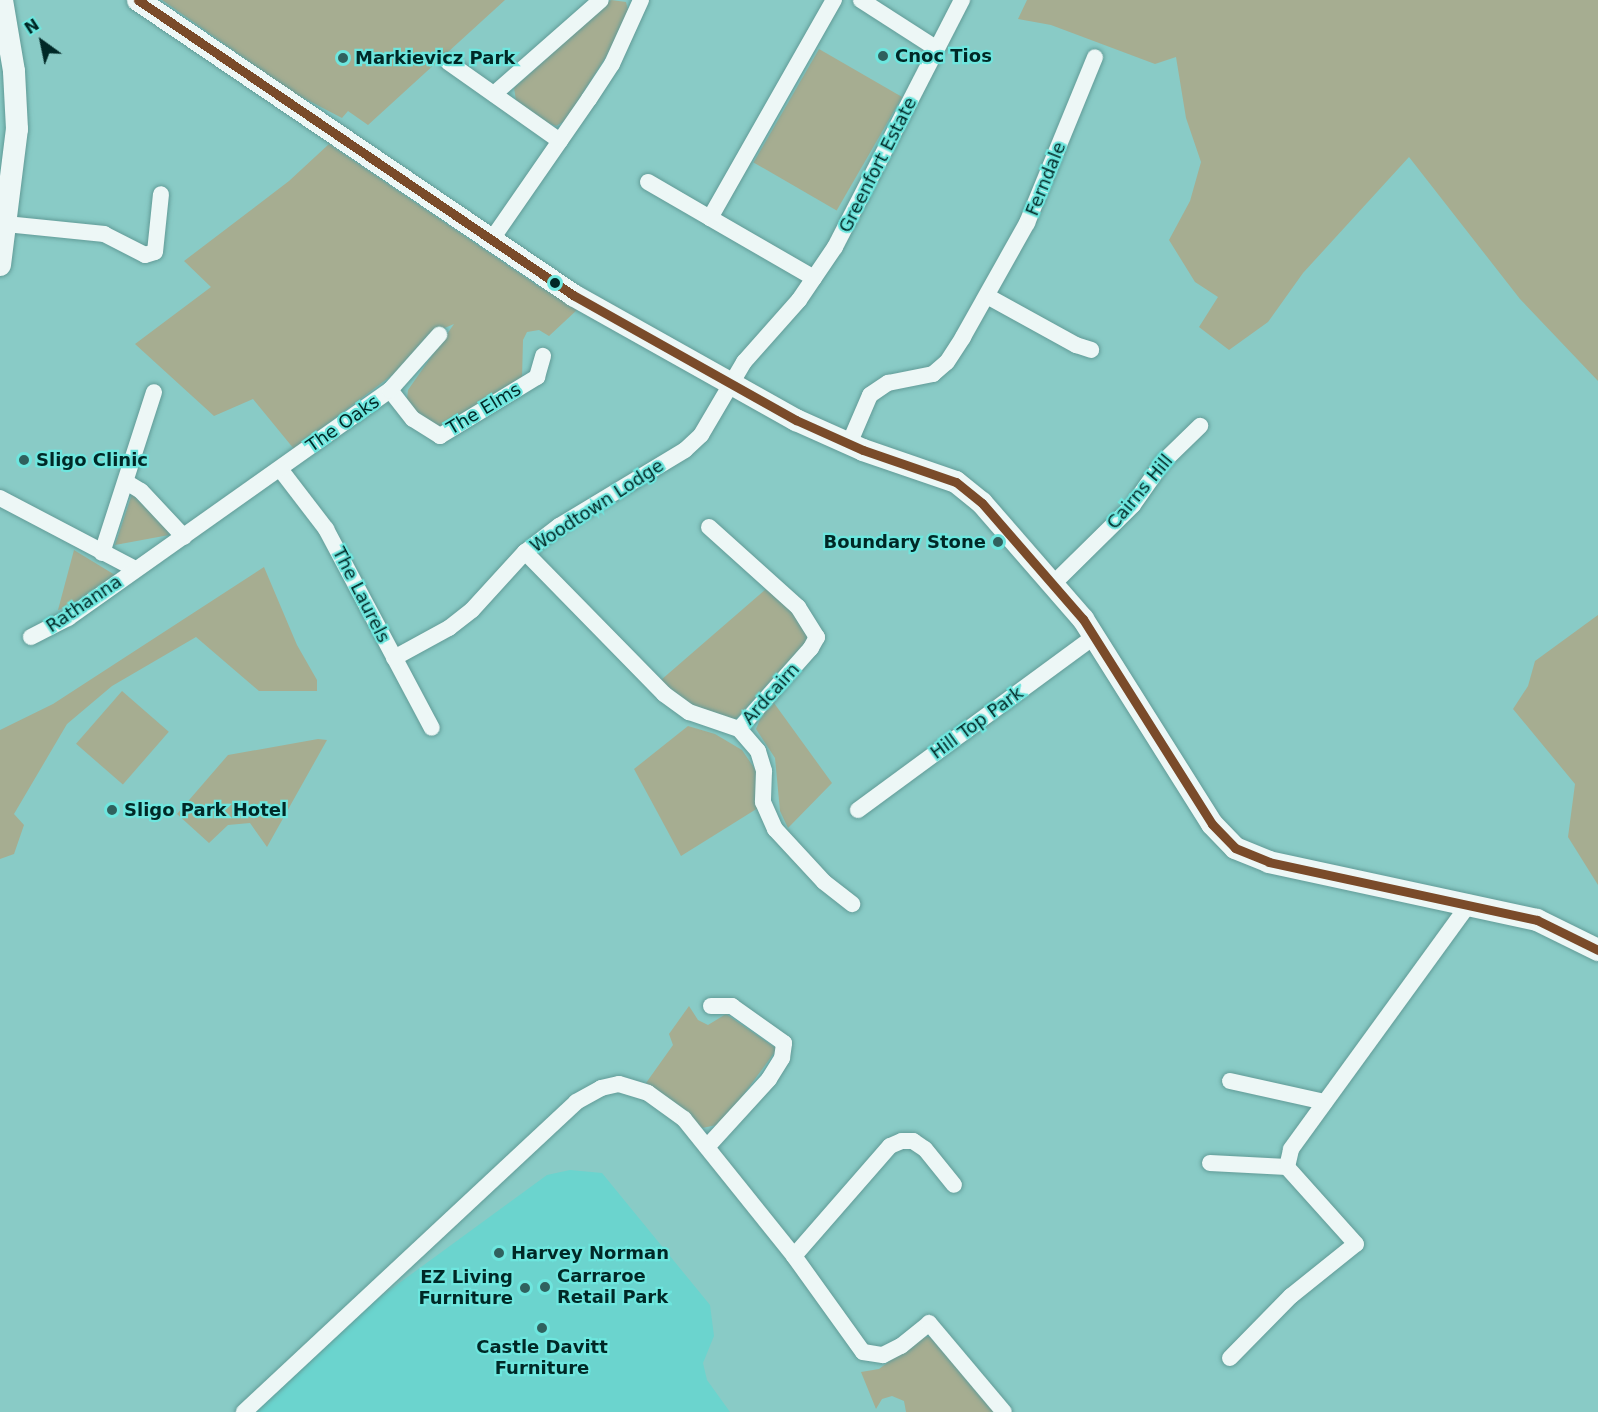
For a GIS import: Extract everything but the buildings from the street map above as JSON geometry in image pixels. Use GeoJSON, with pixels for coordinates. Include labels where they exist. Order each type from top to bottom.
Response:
{"type":"FeatureCollection","features":[{"type":"Feature","properties":{"kind":"street"},"geometry":{"type":"LineString","coordinates":[[0,265],[17,129],[14,71],[2,0]]}},
{"type":"Feature","properties":{"kind":"street"},"geometry":{"type":"LineString","coordinates":[[138,0],[573,295],[732,385],[849,444],[956,483],[982,503],[1095,636],[1212,824],[1234,848],[1269,862],[1470,903],[1537,920],[1598,950]]}},
{"type":"Feature","properties":{"kind":"street"},"geometry":{"type":"LineString","coordinates":[[495,94],[602,0]]}},
{"type":"Feature","properties":{"kind":"street"},"geometry":{"type":"LineString","coordinates":[[492,239],[612,64],[641,0]]}},
{"type":"Feature","properties":{"kind":"street"},"geometry":{"type":"LineString","coordinates":[[710,218],[834,0]]}},
{"type":"Feature","properties":{"kind":"street"},"geometry":{"type":"LineString","coordinates":[[861,0],[937,49]]}},
{"type":"Feature","properties":{"kind":"street","name":"Greenfort Estate"},"geometry":{"type":"LineString","coordinates":[[732,385],[744,362],[799,300],[814,278],[882,162],[962,0]]}},
{"type":"Feature","properties":{"kind":"street","name":"Ferndale"},"geometry":{"type":"LineString","coordinates":[[849,444],[870,395],[888,384],[933,374],[940,369],[987,296],[1037,202],[1095,57]]}},
{"type":"Feature","properties":{"kind":"street"},"geometry":{"type":"LineString","coordinates":[[448,62],[560,141]]}},
{"type":"Feature","properties":{"kind":"street"},"geometry":{"type":"LineString","coordinates":[[648,182],[814,278]]}},
{"type":"Feature","properties":{"kind":"street"},"geometry":{"type":"LineString","coordinates":[[6,224],[104,234],[146,255],[155,252],[161,194]]}},
{"type":"Feature","properties":{"kind":"street"},"geometry":{"type":"LineString","coordinates":[[987,296],[1076,345],[1091,350]]}},
{"type":"Feature","properties":{"kind":"street","name":"The Oaks"},"geometry":{"type":"LineString","coordinates":[[235,500],[390,390],[439,335]]}},
{"type":"Feature","properties":{"kind":"street","name":"The Elms"},"geometry":{"type":"LineString","coordinates":[[390,390],[413,419],[440,436],[537,377],[543,356]]}},
{"type":"Feature","properties":{"kind":"street","name":"Woodtown Lodge"},"geometry":{"type":"LineString","coordinates":[[394,658],[450,628],[472,610],[525,552],[559,526],[685,450],[701,435],[732,385]]}},
{"type":"Feature","properties":{"kind":"street","name":"Rathanna"},"geometry":{"type":"LineString","coordinates":[[102,553],[154,392]]}},
{"type":"Feature","properties":{"kind":"street","name":"Cairns Hill"},"geometry":{"type":"LineString","coordinates":[[1053,584],[1133,505],[1163,462],[1200,426]]}},
{"type":"Feature","properties":{"kind":"street","name":"The Laurels"},"geometry":{"type":"LineString","coordinates":[[280,469],[326,529],[432,728]]}},
{"type":"Feature","properties":{"kind":"street"},"geometry":{"type":"LineString","coordinates":[[126,483],[141,491],[184,537]]}},
{"type":"Feature","properties":{"kind":"street","name":"Rathanna"},"geometry":{"type":"LineString","coordinates":[[0,498],[135,569]]}},
{"type":"Feature","properties":{"kind":"street","name":"Rathanna"},"geometry":{"type":"LineString","coordinates":[[32,637],[68,618],[235,500]]}},
{"type":"Feature","properties":{"kind":"street","name":"Ardcairn"},"geometry":{"type":"LineString","coordinates":[[709,527],[798,607],[817,637],[811,648],[739,729],[758,751],[764,771],[763,802],[775,829],[817,875],[852,904]]}},
{"type":"Feature","properties":{"kind":"street"},"geometry":{"type":"LineString","coordinates":[[525,552],[664,694],[689,712],[739,729]]}},
{"type":"Feature","properties":{"kind":"street","name":"Hill Top Park"},"geometry":{"type":"LineString","coordinates":[[858,810],[1095,636]]}},
{"type":"Feature","properties":{"kind":"street"},"geometry":{"type":"LineString","coordinates":[[1287,1167],[1290,1149],[1470,903]]}},
{"type":"Feature","properties":{"kind":"street"},"geometry":{"type":"LineString","coordinates":[[707,1147],[769,1079],[782,1058],[784,1044],[732,1006],[711,1006]]}},
{"type":"Feature","properties":{"kind":"street"},"geometry":{"type":"LineString","coordinates":[[1230,1082],[1325,1102]]}},
{"type":"Feature","properties":{"kind":"street"},"geometry":{"type":"LineString","coordinates":[[244,1412],[576,1102],[601,1088],[632,1086],[684,1119],[794,1256],[863,1352],[883,1355],[901,1346],[929,1323],[1004,1412]]}},
{"type":"Feature","properties":{"kind":"street"},"geometry":{"type":"LineString","coordinates":[[794,1256],[890,1146],[902,1141],[913,1141],[925,1149],[954,1185]]}},
{"type":"Feature","properties":{"kind":"street"},"geometry":{"type":"LineString","coordinates":[[1210,1163],[1287,1167],[1356,1245],[1291,1296],[1230,1358]]}},
{"type":"Feature","properties":{"kind":"shaded area","name":"Carraroe Retail Park"},"geometry":{"type":"Polygon","coordinates":[[[570,1170],[602,1173],[710,1305],[714,1336],[703,1363],[707,1380],[730,1412],[246,1412],[324,1338],[547,1175],[570,1170]]]}},
{"type":"Feature","properties":{"kind":"green space","name":"Markievicz Park"},"geometry":{"type":"Polygon","coordinates":[[[162,0],[505,0],[368,125],[348,111],[342,118],[294,93],[162,0]]]}},
{"type":"Feature","properties":{"kind":"green space"},"geometry":{"type":"Polygon","coordinates":[[[611,0],[626,2],[628,10],[611,49],[565,121],[556,126],[548,123],[516,100],[514,88],[611,0]]]}},
{"type":"Feature","properties":{"kind":"green space"},"geometry":{"type":"Polygon","coordinates":[[[1027,0],[1598,0],[1598,381],[1520,299],[1409,157],[1303,273],[1268,322],[1229,350],[1199,327],[1218,297],[1195,282],[1169,240],[1190,201],[1201,162],[1186,118],[1176,57],[1155,64],[1051,25],[1018,19],[1027,0]]]}},
{"type":"Feature","properties":{"kind":"green space"},"geometry":{"type":"Polygon","coordinates":[[[819,49],[902,97],[837,210],[754,162],[819,49]]]}},
{"type":"Feature","properties":{"kind":"green space"},"geometry":{"type":"Polygon","coordinates":[[[329,144],[538,286],[578,309],[549,336],[539,330],[527,332],[523,340],[522,379],[449,427],[427,426],[407,399],[408,390],[454,324],[428,335],[395,373],[294,449],[253,399],[214,416],[135,344],[211,287],[184,261],[289,181],[329,144]]]}},
{"type":"Feature","properties":{"kind":"green space"},"geometry":{"type":"Polygon","coordinates":[[[132,494],[168,531],[169,535],[115,545],[132,494]]]}},
{"type":"Feature","properties":{"kind":"green space"},"geometry":{"type":"Polygon","coordinates":[[[74,550],[115,575],[72,606],[58,610],[74,550]]]}},
{"type":"Feature","properties":{"kind":"green space"},"geometry":{"type":"Polygon","coordinates":[[[264,567],[297,645],[317,680],[317,691],[259,691],[196,637],[112,686],[67,724],[14,814],[24,825],[14,854],[0,859],[0,730],[53,704],[264,567]]]}},
{"type":"Feature","properties":{"kind":"green space"},"geometry":{"type":"Polygon","coordinates":[[[766,589],[795,614],[808,634],[807,641],[736,719],[692,709],[661,680],[766,589]]]}},
{"type":"Feature","properties":{"kind":"green space"},"geometry":{"type":"Polygon","coordinates":[[[1598,615],[1598,885],[1568,837],[1575,784],[1513,709],[1528,686],[1535,661],[1598,615]]]}},
{"type":"Feature","properties":{"kind":"green space"},"geometry":{"type":"Polygon","coordinates":[[[122,691],[169,732],[123,785],[76,744],[122,691]]]}},
{"type":"Feature","properties":{"kind":"green space"},"geometry":{"type":"Polygon","coordinates":[[[774,703],[832,783],[788,828],[780,811],[775,758],[756,729],[762,715],[774,703]]]}},
{"type":"Feature","properties":{"kind":"green space"},"geometry":{"type":"Polygon","coordinates":[[[688,726],[715,734],[742,750],[759,775],[758,808],[681,856],[634,769],[688,726]]]}},
{"type":"Feature","properties":{"kind":"green space"},"geometry":{"type":"Polygon","coordinates":[[[318,739],[327,740],[267,847],[250,823],[228,825],[209,843],[177,814],[228,755],[318,739]]]}},
{"type":"Feature","properties":{"kind":"green space"},"geometry":{"type":"Polygon","coordinates":[[[689,1006],[698,1020],[708,1025],[726,1014],[777,1049],[722,1124],[702,1128],[646,1083],[673,1045],[669,1034],[689,1006]]]}},
{"type":"Feature","properties":{"kind":"green space"},"geometry":{"type":"Polygon","coordinates":[[[922,1337],[930,1337],[996,1412],[906,1412],[904,1401],[892,1396],[882,1399],[876,1409],[861,1372],[879,1369],[922,1337]]]}},
{"type":"Feature","properties":{"kind":"transit line"},"geometry":{"type":"LineString","coordinates":[[138,0],[573,295],[796,420],[863,450],[956,482],[982,503],[1083,619],[1212,824],[1235,848],[1269,862],[1537,920],[1598,950]]}},
{"type":"Feature","properties":{"kind":"place","name":"Cnoc Tios"},"geometry":{"type":"Point","coordinates":[883,56]}},
{"type":"Feature","properties":{"kind":"place","name":"Markievicz Park"},"geometry":{"type":"Point","coordinates":[343,58]}},
{"type":"Feature","properties":{"kind":"place","name":"Sligo Clinic"},"geometry":{"type":"Point","coordinates":[24,460]}},
{"type":"Feature","properties":{"kind":"place","name":"Boundary Stone"},"geometry":{"type":"Point","coordinates":[998,542]}},
{"type":"Feature","properties":{"kind":"place","name":"Sligo Park Hotel"},"geometry":{"type":"Point","coordinates":[112,810]}},
{"type":"Feature","properties":{"kind":"place","name":"Harvey Norman"},"geometry":{"type":"Point","coordinates":[499,1253]}},
{"type":"Feature","properties":{"kind":"place","name":"Carraroe Retail Park"},"geometry":{"type":"Point","coordinates":[545,1287]}},
{"type":"Feature","properties":{"kind":"place","name":"EZ Living Furniture"},"geometry":{"type":"Point","coordinates":[525,1288]}},
{"type":"Feature","properties":{"kind":"place","name":"Castle Davitt Furniture"},"geometry":{"type":"Point","coordinates":[542,1328]}}]}
